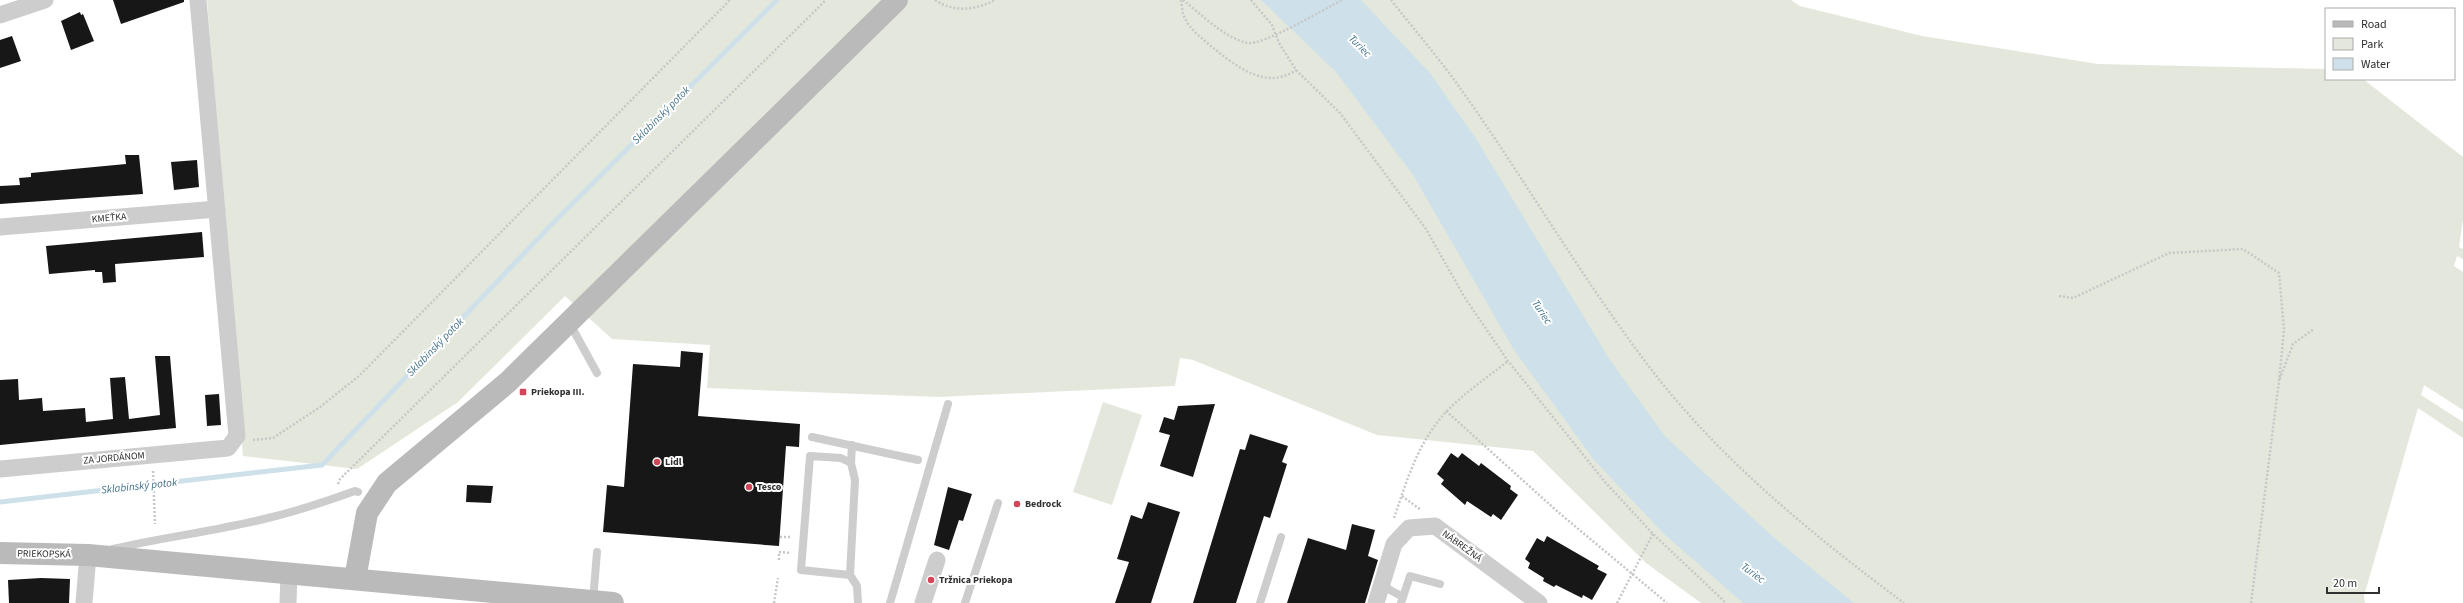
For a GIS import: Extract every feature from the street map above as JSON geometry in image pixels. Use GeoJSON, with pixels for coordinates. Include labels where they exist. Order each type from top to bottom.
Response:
{"type":"FeatureCollection","features":[{"type":"Feature","properties":{"kind":"street"},"geometry":{"type":"LineString","coordinates":[[0,15],[45,0]]}},
{"type":"Feature","properties":{"kind":"street"},"geometry":{"type":"LineString","coordinates":[[198,0],[217,209],[232,442]]}},
{"type":"Feature","properties":{"kind":"street"},"geometry":{"type":"LineString","coordinates":[[355,579],[362,530],[367,513],[387,483],[508,382],[897,0]]}},
{"type":"Feature","properties":{"kind":"street","name":"KMEŤKA"},"geometry":{"type":"LineString","coordinates":[[0,226],[217,209]]}},
{"type":"Feature","properties":{"kind":"street","name":"ZA JORDÁNOM"},"geometry":{"type":"LineString","coordinates":[[0,469],[232,442]]}},
{"type":"Feature","properties":{"kind":"street","name":"NÁBREŽNÁ"},"geometry":{"type":"LineString","coordinates":[[1376,603],[1394,544],[1409,528],[1435,526],[1539,603]]}},
{"type":"Feature","properties":{"kind":"street","name":"PRIEKOPSKÁ"},"geometry":{"type":"LineString","coordinates":[[0,553],[88,555],[603,602]]}},
{"type":"Feature","properties":{"kind":"street"},"geometry":{"type":"LineString","coordinates":[[84,603],[88,555]]}},
{"type":"Feature","properties":{"kind":"street"},"geometry":{"type":"LineString","coordinates":[[923,603],[937,560]]}},
{"type":"Feature","properties":{"kind":"street"},"geometry":{"type":"LineString","coordinates":[[288,603],[290,573]]}},
{"type":"Feature","properties":{"kind":"lane"},"geometry":{"type":"LineString","coordinates":[[568,322],[597,373]]}},
{"type":"Feature","properties":{"kind":"lane"},"geometry":{"type":"LineString","coordinates":[[890,603],[948,404]]}},
{"type":"Feature","properties":{"kind":"lane"},"geometry":{"type":"LineString","coordinates":[[812,438],[852,445],[918,460]]}},
{"type":"Feature","properties":{"kind":"lane"},"geometry":{"type":"LineString","coordinates":[[852,445],[851,463],[855,480],[850,575],[857,586],[858,603]]}},
{"type":"Feature","properties":{"kind":"lane"},"geometry":{"type":"LineString","coordinates":[[850,575],[801,570],[810,456],[841,458],[851,463]]}},
{"type":"Feature","properties":{"kind":"lane"},"geometry":{"type":"LineString","coordinates":[[88,555],[152,540],[267,519],[317,505],[355,491],[358,492]]}},
{"type":"Feature","properties":{"kind":"lane"},"geometry":{"type":"LineString","coordinates":[[965,603],[998,503]]}},
{"type":"Feature","properties":{"kind":"lane"},"geometry":{"type":"LineString","coordinates":[[1260,603],[1281,537]]}},
{"type":"Feature","properties":{"kind":"lane"},"geometry":{"type":"LineString","coordinates":[[597,552],[603,602]]}},
{"type":"Feature","properties":{"kind":"lane"},"geometry":{"type":"LineString","coordinates":[[1381,585],[1402,600],[1410,576],[1440,584]]}},
{"type":"Feature","properties":{"kind":"path"},"geometry":{"type":"LineString","coordinates":[[232,442],[273,438],[320,407],[359,376],[730,0]]}},
{"type":"Feature","properties":{"kind":"path"},"geometry":{"type":"LineString","coordinates":[[335,490],[340,480],[826,0]]}},
{"type":"Feature","properties":{"kind":"path"},"geometry":{"type":"LineString","coordinates":[[935,0],[952,8],[965,9],[977,8],[995,0]]}},
{"type":"Feature","properties":{"kind":"path"},"geometry":{"type":"LineString","coordinates":[[1182,0],[1229,35],[1241,41],[1258,43],[1342,0]]}},
{"type":"Feature","properties":{"kind":"path"},"geometry":{"type":"LineString","coordinates":[[1182,0],[1184,18],[1195,32],[1237,66],[1253,75],[1266,78],[1288,76],[1296,70]]}},
{"type":"Feature","properties":{"kind":"path"},"geometry":{"type":"LineString","coordinates":[[1251,0],[1272,25],[1296,70],[1340,113],[1426,229],[1465,298],[1508,362],[1605,482],[1653,534],[1726,603]]}},
{"type":"Feature","properties":{"kind":"path"},"geometry":{"type":"LineString","coordinates":[[1391,0],[1458,85],[1544,216],[1654,372],[1675,398],[1710,438],[1800,521],[1904,603]]}},
{"type":"Feature","properties":{"kind":"path"},"geometry":{"type":"LineString","coordinates":[[2059,296],[2073,298],[2136,267],[2169,253],[2243,249],[2279,273],[2284,330],[2251,603]]}},
{"type":"Feature","properties":{"kind":"path"},"geometry":{"type":"LineString","coordinates":[[2279,381],[2293,344],[2314,329]]}},
{"type":"Feature","properties":{"kind":"path"},"geometry":{"type":"LineString","coordinates":[[1394,544],[1387,539],[1413,462],[1426,437],[1446,411],[1508,362]]}},
{"type":"Feature","properties":{"kind":"path"},"geometry":{"type":"LineString","coordinates":[[1446,411],[1667,603]]}},
{"type":"Feature","properties":{"kind":"path"},"geometry":{"type":"LineString","coordinates":[[153,465],[156,507],[155,524]]}},
{"type":"Feature","properties":{"kind":"path"},"geometry":{"type":"LineString","coordinates":[[1617,603],[1653,534]]}},
{"type":"Feature","properties":{"kind":"path"},"geometry":{"type":"LineString","coordinates":[[780,537],[792,537]]}},
{"type":"Feature","properties":{"kind":"path"},"geometry":{"type":"LineString","coordinates":[[774,603],[778,578]]}},
{"type":"Feature","properties":{"kind":"green space"},"geometry":{"type":"Polygon","coordinates":[[[207,0],[1791,0],[1800,6],[1922,36],[2098,64],[2325,69],[2325,80],[2364,80],[2463,157],[2463,219],[2459,247],[2463,249],[2463,259],[2457,256],[2454,266],[2463,272],[2463,410],[2424,385],[2421,395],[2463,422],[2463,438],[2418,408],[2364,596],[2365,603],[1701,603],[1646,563],[1533,451],[1377,435],[1193,360],[1180,358],[1175,386],[938,397],[707,388],[710,345],[612,339],[565,296],[458,402],[357,469],[243,456],[207,0]]]}},
{"type":"Feature","properties":{"kind":"green space"},"geometry":{"type":"Polygon","coordinates":[[[1103,402],[1142,415],[1112,505],[1073,492],[1103,402]]]}},
{"type":"Feature","properties":{"kind":"water","name":"Turiec"},"geometry":{"type":"Polygon","coordinates":[[[1261,0],[1361,0],[1430,73],[1475,137],[1610,360],[1665,436],[1772,536],[1854,603],[1743,603],[1664,534],[1594,460],[1514,350],[1413,175],[1336,72],[1261,0]]]}},
{"type":"Feature","properties":{"kind":"building"},"geometry":{"type":"Polygon","coordinates":[[[113,0],[184,0],[184,2],[121,24],[113,0]]]}},
{"type":"Feature","properties":{"kind":"building"},"geometry":{"type":"Polygon","coordinates":[[[80,12],[81,15],[83,14],[94,41],[71,50],[61,21],[80,12]]]}},
{"type":"Feature","properties":{"kind":"building"},"geometry":{"type":"Polygon","coordinates":[[[12,36],[21,61],[0,68],[0,40],[12,36]]]}},
{"type":"Feature","properties":{"kind":"building"},"geometry":{"type":"Polygon","coordinates":[[[125,155],[139,155],[143,194],[0,204],[0,186],[20,185],[19,178],[31,177],[31,173],[126,164],[125,155]]]}},
{"type":"Feature","properties":{"kind":"building"},"geometry":{"type":"Polygon","coordinates":[[[197,160],[199,187],[174,190],[171,162],[197,160]]]}},
{"type":"Feature","properties":{"kind":"building"},"geometry":{"type":"Polygon","coordinates":[[[202,232],[204,257],[115,264],[116,282],[103,283],[102,272],[95,272],[95,270],[49,274],[46,246],[202,232]]]}},
{"type":"Feature","properties":{"kind":"building"},"geometry":{"type":"Polygon","coordinates":[[[681,351],[703,353],[698,416],[800,424],[799,447],[786,446],[779,546],[603,532],[607,485],[624,487],[633,364],[680,367],[681,351]]]}},
{"type":"Feature","properties":{"kind":"building"},"geometry":{"type":"Polygon","coordinates":[[[155,356],[170,356],[176,428],[0,445],[0,380],[18,379],[19,400],[42,398],[43,411],[85,408],[86,422],[113,419],[110,378],[125,377],[129,419],[160,415],[155,356]]]}},
{"type":"Feature","properties":{"kind":"building"},"geometry":{"type":"Polygon","coordinates":[[[219,394],[221,425],[207,426],[205,395],[219,394]]]}},
{"type":"Feature","properties":{"kind":"building"},"geometry":{"type":"Polygon","coordinates":[[[1215,404],[1193,477],[1160,466],[1170,435],[1159,432],[1164,417],[1174,420],[1178,406],[1215,404]]]}},
{"type":"Feature","properties":{"kind":"building"},"geometry":{"type":"Polygon","coordinates":[[[1250,434],[1288,446],[1282,462],[1287,464],[1270,518],[1264,516],[1236,603],[1193,603],[1240,449],[1245,450],[1250,434]]]}},
{"type":"Feature","properties":{"kind":"building"},"geometry":{"type":"Polygon","coordinates":[[[1451,453],[1458,458],[1462,453],[1479,466],[1481,463],[1511,486],[1510,489],[1518,495],[1501,520],[1493,514],[1491,517],[1467,501],[1465,505],[1441,484],[1444,480],[1437,474],[1451,453]]]}},
{"type":"Feature","properties":{"kind":"building"},"geometry":{"type":"Polygon","coordinates":[[[467,485],[493,486],[491,503],[466,502],[467,485]]]}},
{"type":"Feature","properties":{"kind":"building"},"geometry":{"type":"Polygon","coordinates":[[[948,487],[972,494],[963,521],[959,520],[949,550],[934,545],[948,487]]]}},
{"type":"Feature","properties":{"kind":"building"},"geometry":{"type":"Polygon","coordinates":[[[1148,502],[1180,512],[1151,603],[1115,603],[1129,562],[1117,559],[1131,515],[1142,519],[1148,502]]]}},
{"type":"Feature","properties":{"kind":"building"},"geometry":{"type":"Polygon","coordinates":[[[1352,524],[1375,530],[1368,556],[1378,560],[1365,603],[1287,603],[1308,538],[1346,550],[1352,524]]]}},
{"type":"Feature","properties":{"kind":"building"},"geometry":{"type":"Polygon","coordinates":[[[1547,536],[1599,566],[1597,569],[1607,574],[1592,600],[1583,595],[1582,598],[1556,585],[1554,587],[1543,581],[1544,578],[1528,568],[1530,563],[1525,559],[1537,538],[1544,542],[1547,536]]]}},
{"type":"Feature","properties":{"kind":"building"},"geometry":{"type":"Polygon","coordinates":[[[41,578],[70,579],[69,603],[9,603],[8,580],[41,578]]]}},
{"type":"Feature","properties":{"kind":"waterway","name":"Sklabinský potok"},"geometry":{"type":"LineString","coordinates":[[0,502],[322,465],[554,222],[777,0]]}},
{"type":"Feature","properties":{"kind":"place","name":"Priekopa III."},"geometry":{"type":"Point","coordinates":[523,392]}},
{"type":"Feature","properties":{"kind":"place","name":"Lidl"},"geometry":{"type":"Point","coordinates":[657,462]}},
{"type":"Feature","properties":{"kind":"place","name":"Tesco"},"geometry":{"type":"Point","coordinates":[749,487]}},
{"type":"Feature","properties":{"kind":"place","name":"Bedrock"},"geometry":{"type":"Point","coordinates":[1017,504]}},
{"type":"Feature","properties":{"kind":"place","name":"Tržnica Priekopa"},"geometry":{"type":"Point","coordinates":[931,580]}}]}
